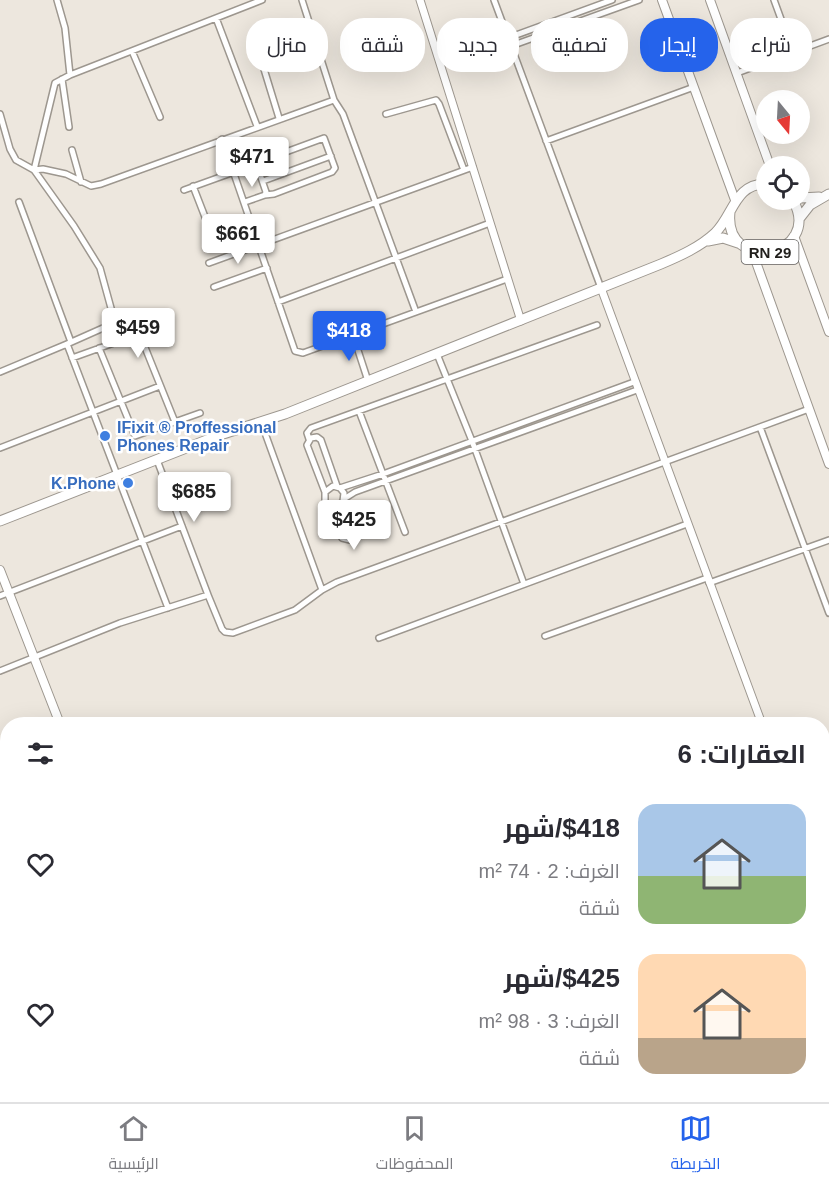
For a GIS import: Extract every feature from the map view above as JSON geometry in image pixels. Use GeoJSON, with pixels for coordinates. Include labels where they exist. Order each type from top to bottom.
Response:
{"type":"FeatureCollection","features":[{"type":"Feature","properties":{"kind":"main road"},"geometry":{"type":"LineString","coordinates":[[662,0],[735,200],[746,189],[756,186]]}},
{"type":"Feature","properties":{"kind":"main road"},"geometry":{"type":"LineString","coordinates":[[710,0],[766,156]]}},
{"type":"Feature","properties":{"kind":"main road","name":"RN 29"},"geometry":{"type":"LineString","coordinates":[[703,242],[723,238],[760,252],[783,248],[794,236],[799,219],[810,205],[827,195]]}},
{"type":"Feature","properties":{"kind":"main road","name":"RN 29"},"geometry":{"type":"LineString","coordinates":[[810,197],[827,195]]}},
{"type":"Feature","properties":{"kind":"main road","name":"RN 29"},"geometry":{"type":"LineString","coordinates":[[0,520],[217,436],[261,422],[368,381],[671,259],[703,242],[719,228],[735,200]]}},
{"type":"Feature","properties":{"kind":"main road","name":"RN 29"},"geometry":{"type":"LineString","coordinates":[[731,210],[731,229],[742,245]]}},
{"type":"Feature","properties":{"kind":"main road","name":"RN 29"},"geometry":{"type":"LineString","coordinates":[[796,210],[799,219]]}},
{"type":"Feature","properties":{"kind":"main road"},"geometry":{"type":"LineString","coordinates":[[794,236],[829,332]]}},
{"type":"Feature","properties":{"kind":"main road"},"geometry":{"type":"LineString","coordinates":[[752,250],[829,464]]}},
{"type":"Feature","properties":{"kind":"main road"},"geometry":{"type":"LineString","coordinates":[[0,570],[4,595],[57,717]]}},
{"type":"Feature","properties":{"kind":"street"},"geometry":{"type":"LineString","coordinates":[[57,0],[65,28],[70,75]]}},
{"type":"Feature","properties":{"kind":"street"},"geometry":{"type":"LineString","coordinates":[[34,170],[54,86],[62,79],[262,0]]}},
{"type":"Feature","properties":{"kind":"street"},"geometry":{"type":"LineString","coordinates":[[302,0],[334,100],[343,114],[416,312]]}},
{"type":"Feature","properties":{"kind":"street"},"geometry":{"type":"LineString","coordinates":[[420,0],[521,321]]}},
{"type":"Feature","properties":{"kind":"street"},"geometry":{"type":"LineString","coordinates":[[494,0],[501,18]]}},
{"type":"Feature","properties":{"kind":"street"},"geometry":{"type":"LineString","coordinates":[[519,34],[596,3],[612,0]]}},
{"type":"Feature","properties":{"kind":"street"},"geometry":{"type":"LineString","coordinates":[[519,43],[639,0]]}},
{"type":"Feature","properties":{"kind":"street"},"geometry":{"type":"LineString","coordinates":[[774,0],[781,18]]}},
{"type":"Feature","properties":{"kind":"street"},"geometry":{"type":"LineString","coordinates":[[596,3],[600,14]]}},
{"type":"Feature","properties":{"kind":"street"},"geometry":{"type":"LineString","coordinates":[[216,18],[257,126]]}},
{"type":"Feature","properties":{"kind":"street"},"geometry":{"type":"LineString","coordinates":[[812,45],[829,39]]}},
{"type":"Feature","properties":{"kind":"street"},"geometry":{"type":"LineString","coordinates":[[132,51],[160,117]]}},
{"type":"Feature","properties":{"kind":"street"},"geometry":{"type":"LineString","coordinates":[[519,68],[759,717]]}},
{"type":"Feature","properties":{"kind":"street"},"geometry":{"type":"LineString","coordinates":[[265,72],[279,118]]}},
{"type":"Feature","properties":{"kind":"street"},"geometry":{"type":"LineString","coordinates":[[62,79],[69,127]]}},
{"type":"Feature","properties":{"kind":"street"},"geometry":{"type":"LineString","coordinates":[[546,141],[693,87]]}},
{"type":"Feature","properties":{"kind":"street"},"geometry":{"type":"LineString","coordinates":[[34,170],[43,169],[66,174],[91,186],[102,184],[334,100]]}},
{"type":"Feature","properties":{"kind":"street"},"geometry":{"type":"LineString","coordinates":[[386,114],[436,100],[464,170]]}},
{"type":"Feature","properties":{"kind":"street"},"geometry":{"type":"LineString","coordinates":[[0,114],[3,135],[16,160],[34,170],[74,226],[100,268],[114,319],[112,324],[0,372]]}},
{"type":"Feature","properties":{"kind":"street"},"geometry":{"type":"LineString","coordinates":[[245,202],[274,194],[332,172],[335,168],[326,140],[322,138],[264,160]]}},
{"type":"Feature","properties":{"kind":"street"},"geometry":{"type":"LineString","coordinates":[[222,139],[260,245],[292,346],[297,352],[303,353],[507,279]]}},
{"type":"Feature","properties":{"kind":"street"},"geometry":{"type":"LineString","coordinates":[[72,150],[81,182]]}},
{"type":"Feature","properties":{"kind":"street"},"geometry":{"type":"LineString","coordinates":[[252,151],[263,181],[265,195]]}},
{"type":"Feature","properties":{"kind":"street"},"geometry":{"type":"LineString","coordinates":[[263,181],[331,156]]}},
{"type":"Feature","properties":{"kind":"street"},"geometry":{"type":"LineString","coordinates":[[208,263],[473,167]]}},
{"type":"Feature","properties":{"kind":"street"},"geometry":{"type":"LineString","coordinates":[[184,190],[234,172]]}},
{"type":"Feature","properties":{"kind":"street"},"geometry":{"type":"LineString","coordinates":[[193,186],[212,235]]}},
{"type":"Feature","properties":{"kind":"street"},"geometry":{"type":"LineString","coordinates":[[19,202],[69,343],[72,358],[168,608]]}},
{"type":"Feature","properties":{"kind":"street"},"geometry":{"type":"LineString","coordinates":[[278,302],[490,224]]}},
{"type":"Feature","properties":{"kind":"street"},"geometry":{"type":"LineString","coordinates":[[213,287],[267,268]]}},
{"type":"Feature","properties":{"kind":"street"},"geometry":{"type":"LineString","coordinates":[[309,439],[319,438],[338,487],[344,493],[343,500],[354,533],[350,540],[342,538],[330,506],[325,502],[325,492],[307,445],[311,428],[597,325]]}},
{"type":"Feature","properties":{"kind":"street"},"geometry":{"type":"LineString","coordinates":[[72,358],[140,335],[175,422]]}},
{"type":"Feature","properties":{"kind":"street"},"geometry":{"type":"LineString","coordinates":[[353,335],[368,381]]}},
{"type":"Feature","properties":{"kind":"street"},"geometry":{"type":"LineString","coordinates":[[99,348],[135,436],[200,413]]}},
{"type":"Feature","properties":{"kind":"street"},"geometry":{"type":"LineString","coordinates":[[436,354],[472,441],[524,584]]}},
{"type":"Feature","properties":{"kind":"street"},"geometry":{"type":"LineString","coordinates":[[325,492],[330,487],[338,487],[383,474],[634,382]]}},
{"type":"Feature","properties":{"kind":"street"},"geometry":{"type":"LineString","coordinates":[[0,448],[160,386]]}},
{"type":"Feature","properties":{"kind":"street"},"geometry":{"type":"LineString","coordinates":[[330,506],[338,506],[355,492],[637,390]]}},
{"type":"Feature","properties":{"kind":"street"},"geometry":{"type":"LineString","coordinates":[[567,405],[570,413]]}},
{"type":"Feature","properties":{"kind":"street"},"geometry":{"type":"LineString","coordinates":[[157,460],[222,629],[230,634],[295,610],[322,590],[345,579],[809,409]]}},
{"type":"Feature","properties":{"kind":"street"},"geometry":{"type":"LineString","coordinates":[[360,411],[405,532]]}},
{"type":"Feature","properties":{"kind":"street"},"geometry":{"type":"LineString","coordinates":[[261,422],[322,590]]}},
{"type":"Feature","properties":{"kind":"street"},"geometry":{"type":"LineString","coordinates":[[760,427],[829,613]]}},
{"type":"Feature","properties":{"kind":"street"},"geometry":{"type":"LineString","coordinates":[[379,638],[687,524]]}},
{"type":"Feature","properties":{"kind":"street"},"geometry":{"type":"LineString","coordinates":[[4,595],[182,526]]}},
{"type":"Feature","properties":{"kind":"street"},"geometry":{"type":"LineString","coordinates":[[545,636],[829,540]]}},
{"type":"Feature","properties":{"kind":"street"},"geometry":{"type":"LineString","coordinates":[[0,671],[120,623],[208,595]]}},
{"type":"Feature","properties":{"kind":"place","name":"IFixit ® Proffessional Phones Repair"},"geometry":{"type":"Point","coordinates":[105,436]}},
{"type":"Feature","properties":{"kind":"place","name":"K.Phone"},"geometry":{"type":"Point","coordinates":[128,483]}}]}
